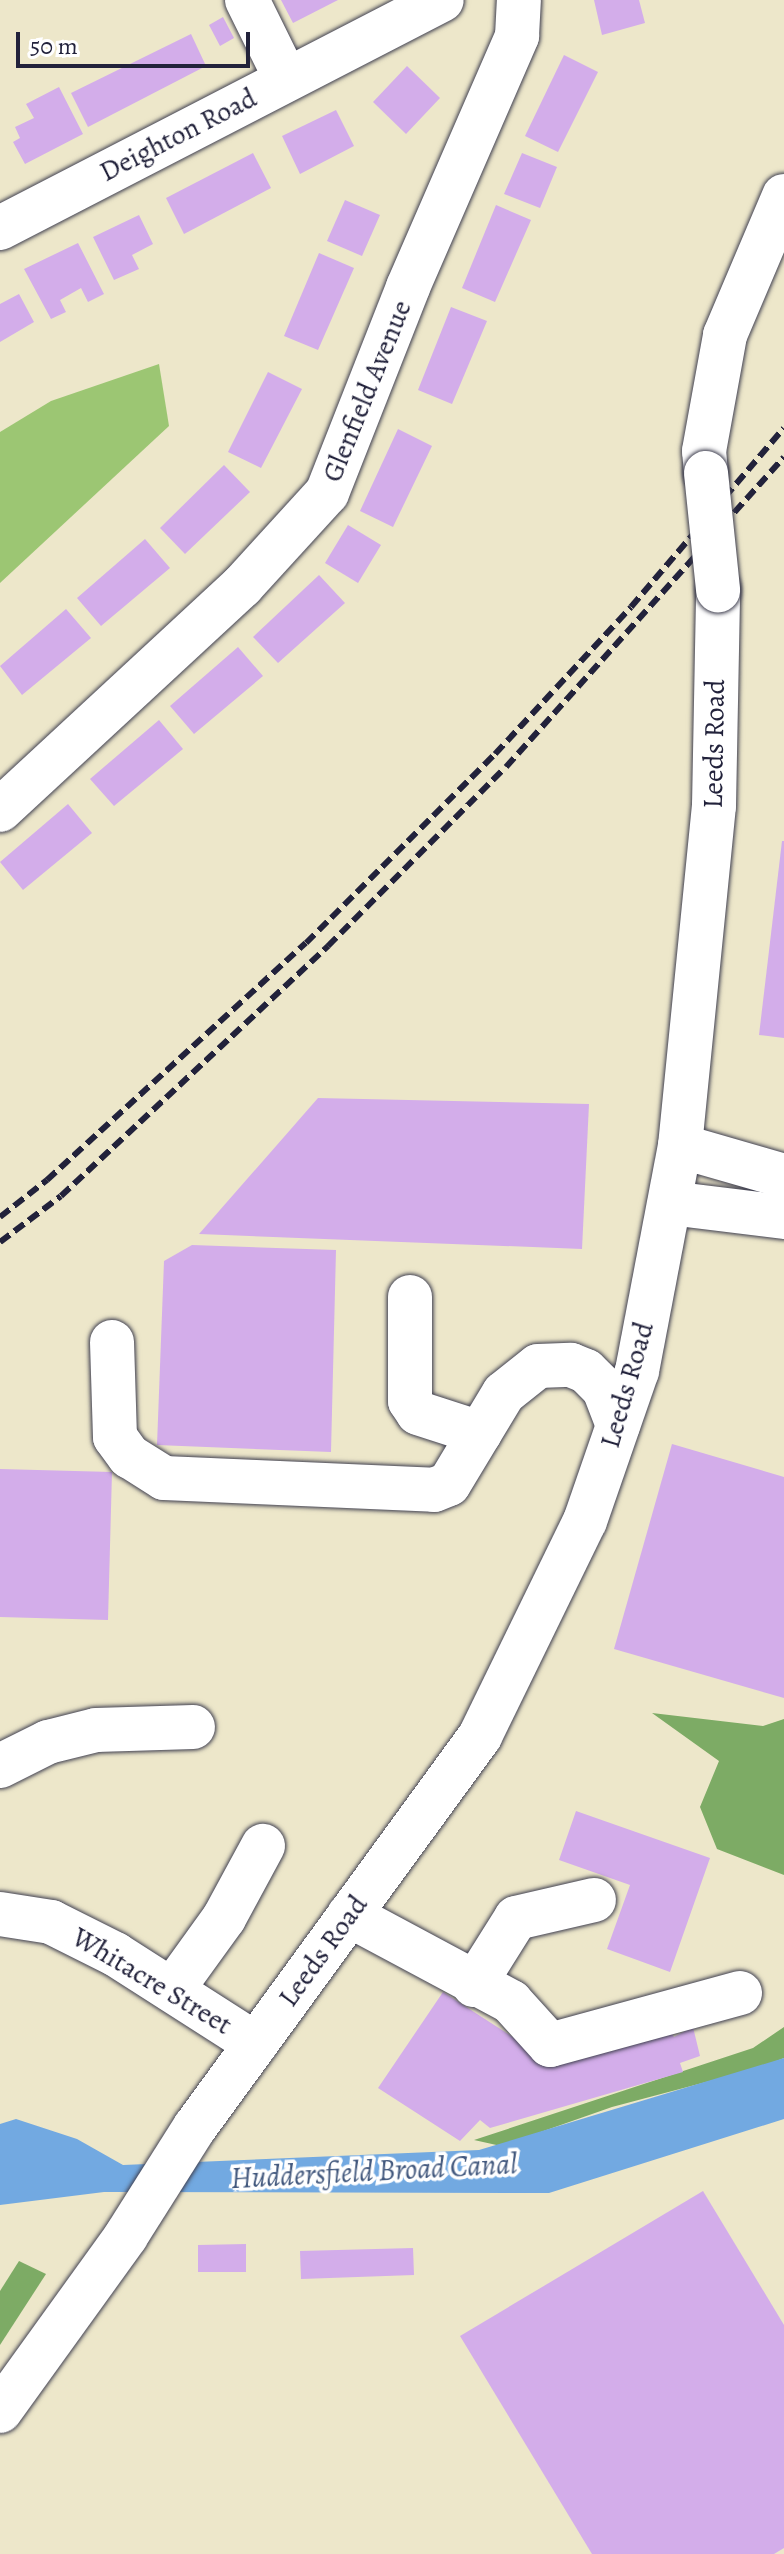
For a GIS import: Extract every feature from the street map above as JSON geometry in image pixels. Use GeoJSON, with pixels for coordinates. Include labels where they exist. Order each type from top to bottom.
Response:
{"type":"FeatureCollection","features":[{"type":"Feature","properties":{"kind":"main road"},"geometry":{"type":"LineString","coordinates":[[247,0],[286,79]]}},
{"type":"Feature","properties":{"kind":"main road","name":"Deighton Road"},"geometry":{"type":"LineString","coordinates":[[0,228],[442,0]]}},
{"type":"Feature","properties":{"kind":"main road","name":"Glenfield Avenue"},"geometry":{"type":"LineString","coordinates":[[0,810],[242,586],[327,493],[408,287],[517,36],[519,0]]}},
{"type":"Feature","properties":{"kind":"main road","name":"Leeds Road"},"geometry":{"type":"LineString","coordinates":[[0,2411],[126,2236],[195,2127],[480,1736],[585,1521],[637,1371],[680,1146],[714,806],[718,590],[704,451],[725,335],[784,196]]}},
{"type":"Feature","properties":{"kind":"main road"},"geometry":{"type":"LineString","coordinates":[[680,1146],[784,1176]]}},
{"type":"Feature","properties":{"kind":"main road"},"geometry":{"type":"LineString","coordinates":[[670,1203],[784,1217]]}},
{"type":"Feature","properties":{"kind":"main road"},"geometry":{"type":"LineString","coordinates":[[410,1297],[410,1401],[418,1413],[480,1433]]}},
{"type":"Feature","properties":{"kind":"main road"},"geometry":{"type":"LineString","coordinates":[[112,1342],[115,1437],[129,1456],[164,1478],[434,1490],[449,1484],[521,1375],[546,1365],[571,1365],[597,1379],[618,1425]]}},
{"type":"Feature","properties":{"kind":"main road"},"geometry":{"type":"LineString","coordinates":[[0,1766],[48,1742],[96,1730],[193,1727]]}},
{"type":"Feature","properties":{"kind":"main road"},"geometry":{"type":"LineString","coordinates":[[172,1990],[224,1918],[263,1846]]}},
{"type":"Feature","properties":{"kind":"main road"},"geometry":{"type":"LineString","coordinates":[[474,1985],[516,1918],[594,1900]]}},
{"type":"Feature","properties":{"kind":"main road","name":"Whitacre Street"},"geometry":{"type":"LineString","coordinates":[[0,1914],[51,1922],[172,1990],[256,2044]]}},
{"type":"Feature","properties":{"kind":"main road"},"geometry":{"type":"LineString","coordinates":[[349,1915],[474,1985],[511,2002],[550,2045],[740,1993]]}},
{"type":"Feature","properties":{"kind":"green space"},"geometry":{"type":"Polygon","coordinates":[[[159,364],[169,426],[0,583],[0,432],[51,401],[159,364]]]}},
{"type":"Feature","properties":{"kind":"green space"},"geometry":{"type":"Polygon","coordinates":[[[652,1713],[763,1726],[784,1719],[784,1875],[717,1849],[700,1807],[719,1761],[652,1713]]]}},
{"type":"Feature","properties":{"kind":"green space"},"geometry":{"type":"Polygon","coordinates":[[[784,2027],[784,2058],[759,2068],[612,2107],[501,2146],[474,2140],[753,2048],[784,2027]]]}},
{"type":"Feature","properties":{"kind":"green space"},"geometry":{"type":"Polygon","coordinates":[[[19,2261],[46,2274],[0,2345],[0,2291],[19,2261]]]}},
{"type":"Feature","properties":{"kind":"water","name":"Huddersfield Broad Canal"},"geometry":{"type":"Polygon","coordinates":[[[784,2058],[784,2119],[549,2193],[104,2192],[0,2205],[0,2124],[16,2119],[77,2139],[123,2165],[479,2150],[784,2058]]]}},
{"type":"Feature","properties":{"kind":"building"},"geometry":{"type":"Polygon","coordinates":[[[281,0],[338,0],[293,23],[281,0]]]}},
{"type":"Feature","properties":{"kind":"building"},"geometry":{"type":"Polygon","coordinates":[[[594,0],[639,0],[645,23],[602,35],[594,0]]]}},
{"type":"Feature","properties":{"kind":"building"},"geometry":{"type":"Polygon","coordinates":[[[223,17],[234,38],[220,46],[209,25],[223,17]]]}},
{"type":"Feature","properties":{"kind":"building"},"geometry":{"type":"Polygon","coordinates":[[[191,34],[206,66],[88,127],[71,93],[191,34]]]}},
{"type":"Feature","properties":{"kind":"building"},"geometry":{"type":"Polygon","coordinates":[[[564,55],[598,72],[558,152],[525,136],[564,55]]]}},
{"type":"Feature","properties":{"kind":"building"},"geometry":{"type":"Polygon","coordinates":[[[407,66],[440,98],[406,134],[373,102],[407,66]]]}},
{"type":"Feature","properties":{"kind":"building"},"geometry":{"type":"Polygon","coordinates":[[[59,87],[83,134],[25,164],[13,142],[20,138],[15,127],[34,118],[26,104],[59,87]]]}},
{"type":"Feature","properties":{"kind":"building"},"geometry":{"type":"Polygon","coordinates":[[[336,110],[354,146],[300,174],[282,136],[336,110]]]}},
{"type":"Feature","properties":{"kind":"building"},"geometry":{"type":"Polygon","coordinates":[[[253,153],[271,188],[184,234],[166,198],[253,153]]]}},
{"type":"Feature","properties":{"kind":"building"},"geometry":{"type":"Polygon","coordinates":[[[522,153],[557,167],[540,208],[504,194],[522,153]]]}},
{"type":"Feature","properties":{"kind":"building"},"geometry":{"type":"Polygon","coordinates":[[[345,200],[380,215],[362,256],[327,241],[345,200]]]}},
{"type":"Feature","properties":{"kind":"building"},"geometry":{"type":"Polygon","coordinates":[[[496,205],[531,220],[495,302],[462,288],[496,205]]]}},
{"type":"Feature","properties":{"kind":"building"},"geometry":{"type":"Polygon","coordinates":[[[139,215],[153,244],[132,255],[139,269],[114,280],[93,237],[139,215]]]}},
{"type":"Feature","properties":{"kind":"building"},"geometry":{"type":"Polygon","coordinates":[[[78,243],[104,294],[88,302],[81,288],[60,300],[66,312],[51,319],[24,269],[78,243]]]}},
{"type":"Feature","properties":{"kind":"building"},"geometry":{"type":"Polygon","coordinates":[[[319,253],[354,268],[318,350],[284,336],[319,253]]]}},
{"type":"Feature","properties":{"kind":"building"},"geometry":{"type":"Polygon","coordinates":[[[19,294],[34,322],[0,342],[0,304],[19,294]]]}},
{"type":"Feature","properties":{"kind":"building"},"geometry":{"type":"Polygon","coordinates":[[[451,307],[487,321],[452,404],[418,390],[451,307]]]}},
{"type":"Feature","properties":{"kind":"building"},"geometry":{"type":"Polygon","coordinates":[[[268,372],[302,389],[261,468],[228,452],[268,372]]]}},
{"type":"Feature","properties":{"kind":"building"},"geometry":{"type":"Polygon","coordinates":[[[398,429],[432,446],[393,527],[360,511],[398,429]]]}},
{"type":"Feature","properties":{"kind":"building"},"geometry":{"type":"Polygon","coordinates":[[[224,465],[250,492],[185,554],[160,528],[224,465]]]}},
{"type":"Feature","properties":{"kind":"building"},"geometry":{"type":"Polygon","coordinates":[[[348,525],[381,545],[358,583],[325,563],[348,525]]]}},
{"type":"Feature","properties":{"kind":"building"},"geometry":{"type":"Polygon","coordinates":[[[145,539],[170,568],[101,626],[77,598],[145,539]]]}},
{"type":"Feature","properties":{"kind":"building"},"geometry":{"type":"Polygon","coordinates":[[[319,575],[345,603],[278,663],[253,637],[319,575]]]}},
{"type":"Feature","properties":{"kind":"building"},"geometry":{"type":"Polygon","coordinates":[[[66,609],[91,638],[22,695],[0,666],[66,609]]]}},
{"type":"Feature","properties":{"kind":"building"},"geometry":{"type":"Polygon","coordinates":[[[238,647],[263,676],[194,734],[170,706],[238,647]]]}},
{"type":"Feature","properties":{"kind":"building"},"geometry":{"type":"Polygon","coordinates":[[[159,720],[183,749],[114,806],[90,779],[159,720]]]}},
{"type":"Feature","properties":{"kind":"building"},"geometry":{"type":"Polygon","coordinates":[[[68,804],[92,833],[23,890],[0,862],[68,804]]]}},
{"type":"Feature","properties":{"kind":"building"},"geometry":{"type":"Polygon","coordinates":[[[784,841],[784,1038],[759,1035],[784,841]]]}},
{"type":"Feature","properties":{"kind":"building"},"geometry":{"type":"Polygon","coordinates":[[[318,1098],[589,1104],[582,1249],[199,1234],[318,1098]]]}},
{"type":"Feature","properties":{"kind":"building"},"geometry":{"type":"Polygon","coordinates":[[[192,1245],[336,1250],[331,1452],[157,1445],[164,1261],[192,1245]]]}},
{"type":"Feature","properties":{"kind":"building"},"geometry":{"type":"Polygon","coordinates":[[[672,1444],[784,1477],[784,1698],[614,1649],[672,1444]]]}},
{"type":"Feature","properties":{"kind":"building"},"geometry":{"type":"Polygon","coordinates":[[[0,1469],[112,1472],[108,1620],[0,1617],[0,1469]]]}},
{"type":"Feature","properties":{"kind":"building"},"geometry":{"type":"Polygon","coordinates":[[[576,1811],[710,1858],[670,1972],[607,1949],[630,1885],[559,1860],[576,1811]]]}},
{"type":"Feature","properties":{"kind":"building"},"geometry":{"type":"Polygon","coordinates":[[[443,1992],[550,2061],[668,2028],[674,2037],[693,2027],[700,2056],[680,2063],[683,2072],[490,2128],[480,2120],[460,2141],[378,2088],[443,1992]]]}},
{"type":"Feature","properties":{"kind":"building"},"geometry":{"type":"Polygon","coordinates":[[[703,2191],[784,2325],[784,2548],[774,2554],[592,2554],[460,2336],[703,2191]]]}},
{"type":"Feature","properties":{"kind":"building"},"geometry":{"type":"Polygon","coordinates":[[[246,2244],[246,2272],[198,2272],[198,2245],[246,2244]]]}},
{"type":"Feature","properties":{"kind":"building"},"geometry":{"type":"Polygon","coordinates":[[[413,2248],[414,2275],[301,2279],[300,2251],[413,2248]]]}},
{"type":"Feature","properties":{"kind":"railway"},"geometry":{"type":"LineString","coordinates":[[0,1217],[47,1180],[306,943],[495,754],[631,607],[784,428]]}},
{"type":"Feature","properties":{"kind":"railway"},"geometry":{"type":"LineString","coordinates":[[0,1242],[61,1196],[328,946],[506,767],[784,457]]}}]}
